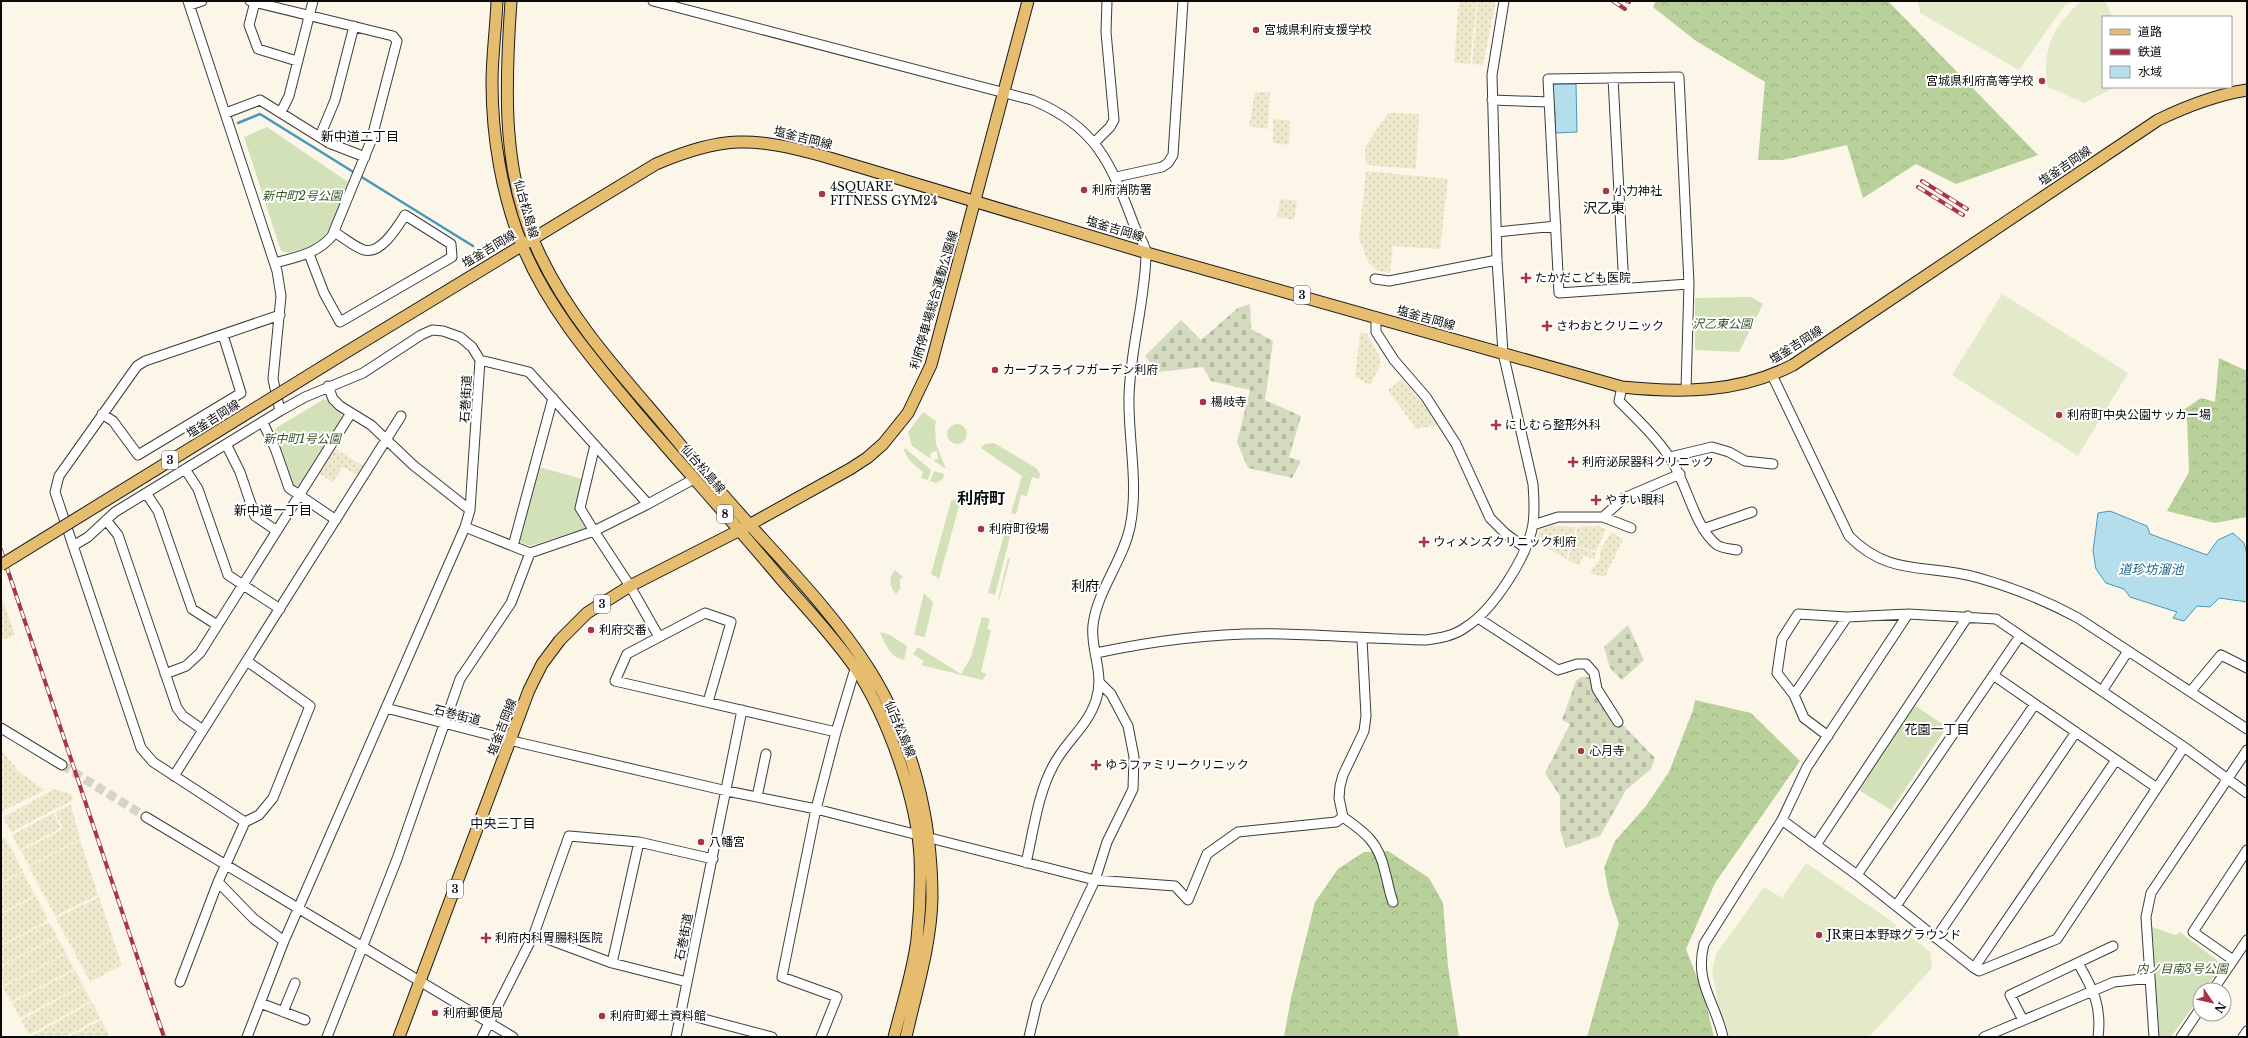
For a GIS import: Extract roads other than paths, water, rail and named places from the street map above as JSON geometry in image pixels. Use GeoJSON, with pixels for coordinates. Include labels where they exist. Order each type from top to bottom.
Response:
{"type":"FeatureCollection","features":[{"type":"Feature","properties":{"kind":"main road","name":"仙台松島線"},"geometry":{"type":"LineString","coordinates":[[498,1],[492,83],[494,119],[499,158],[507,198],[522,244],[555,308],[573,336],[694,479],[745,528],[847,638],[882,691],[909,751],[920,792],[922,837],[920,898],[917,941],[894,1037]]}},
{"type":"Feature","properties":{"kind":"main road","name":"仙台松島線"},"geometry":{"type":"LineString","coordinates":[[511,1],[506,83],[508,138],[522,203],[539,255],[567,305],[590,337],[745,528],[855,669],[872,698],[898,755],[922,837],[932,900],[927,945],[906,1037]]}},
{"type":"Feature","properties":{"kind":"main road","name":"利府停車場総合運動公園線"},"geometry":{"type":"LineString","coordinates":[[745,528],[867,458],[887,439],[908,413],[931,365],[1005,93],[1028,1]]}},
{"type":"Feature","properties":{"kind":"main road","name":"塩釜吉岡線"},"geometry":{"type":"LineString","coordinates":[[1,564],[522,244],[656,164],[695,148],[726,141],[755,141],[785,145],[1147,252],[1622,387],[1654,390],[1686,390],[1739,386],[1772,376],[1816,350],[2158,120],[2184,107],[2215,96],[2247,90]]}},
{"type":"Feature","properties":{"kind":"main road","name":"塩釜吉岡線"},"geometry":{"type":"LineString","coordinates":[[399,1037],[510,740],[542,664],[560,640],[587,613],[630,586],[745,528]]}},
{"type":"Feature","properties":{"kind":"street"},"geometry":{"type":"LineString","coordinates":[[202,1],[189,3],[274,263],[281,296],[273,379],[280,411]]}},
{"type":"Feature","properties":{"kind":"street"},"geometry":{"type":"LineString","coordinates":[[281,112],[289,96],[313,1]]}},
{"type":"Feature","properties":{"kind":"street"},"geometry":{"type":"LineString","coordinates":[[653,1],[1032,100],[1060,114],[1094,142],[1116,177],[1136,232],[1147,252],[1134,346],[1129,397],[1133,511],[1129,530],[1095,614],[1092,627],[1100,683],[1096,699],[1087,721],[1064,748],[1052,767],[1044,788],[1026,863]]}},
{"type":"Feature","properties":{"kind":"street"},"geometry":{"type":"LineString","coordinates":[[1094,142],[1110,127],[1114,120],[1106,32],[1107,1]]}},
{"type":"Feature","properties":{"kind":"street"},"geometry":{"type":"LineString","coordinates":[[1116,177],[1162,167],[1168,163],[1172,155],[1183,1]]}},
{"type":"Feature","properties":{"kind":"street"},"geometry":{"type":"LineString","coordinates":[[1096,653],[1151,642],[1214,636],[1282,634],[1362,639],[1426,640],[1446,637],[1465,628],[1478,618],[1504,586],[1525,548],[1533,525],[1533,484],[1503,353],[1497,260],[1492,75],[1495,47],[1504,1]]}},
{"type":"Feature","properties":{"kind":"street"},"geometry":{"type":"LineString","coordinates":[[274,263],[309,254],[326,243],[334,232],[371,141],[397,41],[393,36],[252,2],[249,25],[258,50],[297,61]]}},
{"type":"Feature","properties":{"kind":"street"},"geometry":{"type":"LineString","coordinates":[[320,136],[336,100],[354,26]]}},
{"type":"Feature","properties":{"kind":"street"},"geometry":{"type":"LineString","coordinates":[[1686,390],[1689,284],[1679,77],[1548,79],[1559,292],[1689,284]]}},
{"type":"Feature","properties":{"kind":"street"},"geometry":{"type":"LineString","coordinates":[[1613,78],[1624,288]]}},
{"type":"Feature","properties":{"kind":"street"},"geometry":{"type":"LineString","coordinates":[[226,113],[260,100],[330,143],[365,157]]}},
{"type":"Feature","properties":{"kind":"street"},"geometry":{"type":"LineString","coordinates":[[1492,100],[1549,102]]}},
{"type":"Feature","properties":{"kind":"street"},"geometry":{"type":"LineString","coordinates":[[309,254],[324,293],[340,322],[452,257],[451,244],[405,215],[386,241],[372,250],[364,250],[334,232]]}},
{"type":"Feature","properties":{"kind":"street"},"geometry":{"type":"LineString","coordinates":[[1497,232],[1556,226]]}},
{"type":"Feature","properties":{"kind":"street"},"geometry":{"type":"LineString","coordinates":[[1375,279],[1389,281],[1497,260]]}},
{"type":"Feature","properties":{"kind":"street"},"geometry":{"type":"LineString","coordinates":[[246,822],[153,762],[141,748],[74,546],[56,498],[56,485],[60,476],[102,414],[137,366],[145,361],[280,316]]}},
{"type":"Feature","properties":{"kind":"street"},"geometry":{"type":"LineString","coordinates":[[1376,317],[1376,332],[1394,360],[1426,397],[1456,444],[1490,518],[1505,533],[1525,548]]}},
{"type":"Feature","properties":{"kind":"street"},"geometry":{"type":"LineString","coordinates":[[74,546],[88,537],[115,512],[280,411],[328,386],[346,381],[362,373],[421,335],[432,330],[444,331],[460,337],[472,347],[480,360],[530,372],[648,504]]}},
{"type":"Feature","properties":{"kind":"street"},"geometry":{"type":"LineString","coordinates":[[102,414],[113,421],[138,455],[241,393],[223,335]]}},
{"type":"Feature","properties":{"kind":"street","name":"石巻街道"},"geometry":{"type":"LineString","coordinates":[[480,360],[470,510],[465,527],[386,708],[444,724],[727,791],[676,1037]]}},
{"type":"Feature","properties":{"kind":"street"},"geometry":{"type":"LineString","coordinates":[[1772,376],[1849,536],[1863,550],[1890,564],[1978,577],[2023,593],[2078,618],[2247,729]]}},
{"type":"Feature","properties":{"kind":"street"},"geometry":{"type":"LineString","coordinates":[[328,386],[333,399],[351,413],[371,425],[413,465],[470,510]]}},
{"type":"Feature","properties":{"kind":"street"},"geometry":{"type":"LineString","coordinates":[[1622,387],[1619,401],[1654,437],[1670,457],[1680,474],[1703,529],[1717,546],[1737,550]]}},
{"type":"Feature","properties":{"kind":"street"},"geometry":{"type":"LineString","coordinates":[[513,546],[553,398]]}},
{"type":"Feature","properties":{"kind":"street"},"geometry":{"type":"LineString","coordinates":[[165,674],[192,661],[243,585],[351,413]]}},
{"type":"Feature","properties":{"kind":"street"},"geometry":{"type":"LineString","coordinates":[[174,776],[401,416]]}},
{"type":"Feature","properties":{"kind":"street"},"geometry":{"type":"LineString","coordinates":[[262,423],[275,448],[288,488],[336,520]]}},
{"type":"Feature","properties":{"kind":"street"},"geometry":{"type":"LineString","coordinates":[[226,444],[240,472],[255,516],[277,531]]}},
{"type":"Feature","properties":{"kind":"street"},"geometry":{"type":"LineString","coordinates":[[596,445],[580,508],[630,586],[659,637]]}},
{"type":"Feature","properties":{"kind":"street"},"geometry":{"type":"LineString","coordinates":[[1670,457],[1712,447],[1730,452],[1746,461],[1773,464]]}},
{"type":"Feature","properties":{"kind":"street"},"geometry":{"type":"LineString","coordinates":[[185,469],[198,489],[228,575],[280,609]]}},
{"type":"Feature","properties":{"kind":"street"},"geometry":{"type":"LineString","coordinates":[[1603,517],[1624,498],[1680,474]]}},
{"type":"Feature","properties":{"kind":"street"},"geometry":{"type":"LineString","coordinates":[[465,527],[530,554],[594,531],[694,479]]}},
{"type":"Feature","properties":{"kind":"street"},"geometry":{"type":"LineString","coordinates":[[146,493],[158,511],[192,609],[217,625]]}},
{"type":"Feature","properties":{"kind":"street"},"geometry":{"type":"LineString","coordinates":[[1703,529],[1752,512]]}},
{"type":"Feature","properties":{"kind":"street"},"geometry":{"type":"LineString","coordinates":[[1533,525],[1558,517],[1603,517],[1631,528]]}},
{"type":"Feature","properties":{"kind":"street"},"geometry":{"type":"LineString","coordinates":[[106,520],[118,535],[177,708],[183,716],[203,730]]}},
{"type":"Feature","properties":{"kind":"street"},"geometry":{"type":"LineString","coordinates":[[327,1037],[361,947],[397,859],[460,679],[511,603],[530,554]]}},
{"type":"Feature","properties":{"kind":"street"},"geometry":{"type":"LineString","coordinates":[[708,702],[731,622],[705,613],[627,654],[615,681],[836,732]]}},
{"type":"Feature","properties":{"kind":"street"},"geometry":{"type":"LineString","coordinates":[[1828,736],[1804,718],[1794,695],[1777,672],[1782,639],[1798,614],[1847,617],[1908,614],[1968,616],[1996,619],[2184,747],[2247,793]]}},
{"type":"Feature","properties":{"kind":"street"},"geometry":{"type":"LineString","coordinates":[[1723,1037],[1703,984],[1700,960],[1704,944],[1782,820],[1807,767],[1908,614]]}},
{"type":"Feature","properties":{"kind":"street"},"geometry":{"type":"LineString","coordinates":[[1816,845],[1968,616]]}},
{"type":"Feature","properties":{"kind":"street"},"geometry":{"type":"LineString","coordinates":[[1794,695],[1847,617]]}},
{"type":"Feature","properties":{"kind":"street"},"geometry":{"type":"LineString","coordinates":[[1478,618],[1558,670],[1577,664],[1586,664],[1594,673],[1597,689],[1618,722]]}},
{"type":"Feature","properties":{"kind":"street"},"geometry":{"type":"LineString","coordinates":[[1857,875],[2020,636]]}},
{"type":"Feature","properties":{"kind":"street"},"geometry":{"type":"LineString","coordinates":[[1362,639],[1366,716],[1364,731],[1343,775],[1339,798],[1343,817],[1364,830],[1375,843],[1385,870],[1393,902]]}},
{"type":"Feature","properties":{"kind":"street"},"geometry":{"type":"LineString","coordinates":[[2102,691],[2128,651]]}},
{"type":"Feature","properties":{"kind":"street"},"geometry":{"type":"LineString","coordinates":[[2191,691],[2221,655],[2247,668]]}},
{"type":"Feature","properties":{"kind":"street"},"geometry":{"type":"LineString","coordinates":[[180,982],[218,882],[246,822],[259,815],[273,798],[310,706],[247,661]]}},
{"type":"Feature","properties":{"kind":"street"},"geometry":{"type":"LineString","coordinates":[[821,1037],[837,997],[782,978],[816,810],[836,732],[855,669]]}},
{"type":"Feature","properties":{"kind":"street"},"geometry":{"type":"LineString","coordinates":[[1993,675],[2157,788]]}},
{"type":"Feature","properties":{"kind":"street"},"geometry":{"type":"LineString","coordinates":[[1029,1037],[1037,1003],[1095,880],[1107,842],[1133,789],[1134,772],[1132,742],[1128,726],[1111,694],[1100,683]]}},
{"type":"Feature","properties":{"kind":"street"},"geometry":{"type":"LineString","coordinates":[[1896,906],[2035,704]]}},
{"type":"Feature","properties":{"kind":"street"},"geometry":{"type":"LineString","coordinates":[[247,1037],[284,941],[386,708]]}},
{"type":"Feature","properties":{"kind":"street"},"geometry":{"type":"LineString","coordinates":[[742,710],[727,791],[816,810],[1095,880],[1176,886],[1188,900],[1207,854],[1238,832],[1336,822],[1343,817]]}},
{"type":"Feature","properties":{"kind":"street"},"geometry":{"type":"LineString","coordinates":[[1,728],[62,765]]}},
{"type":"Feature","properties":{"kind":"street"},"geometry":{"type":"LineString","coordinates":[[1936,938],[2076,732]]}},
{"type":"Feature","properties":{"kind":"street"},"geometry":{"type":"LineString","coordinates":[[1782,820],[1857,875],[1979,971],[2057,938],[2184,747]]}},
{"type":"Feature","properties":{"kind":"street"},"geometry":{"type":"LineString","coordinates":[[2154,1037],[2146,917],[2151,893],[2247,750]]}},
{"type":"Feature","properties":{"kind":"street"},"geometry":{"type":"LineString","coordinates":[[757,797],[766,754]]}},
{"type":"Feature","properties":{"kind":"street"},"geometry":{"type":"LineString","coordinates":[[1974,968],[2116,760]]}},
{"type":"Feature","properties":{"kind":"street"},"geometry":{"type":"LineString","coordinates":[[146,817],[513,1037]]}},
{"type":"Feature","properties":{"kind":"street"},"geometry":{"type":"LineString","coordinates":[[482,1037],[534,934],[569,836],[639,842],[713,858]]}},
{"type":"Feature","properties":{"kind":"street"},"geometry":{"type":"LineString","coordinates":[[612,963],[639,842]]}},
{"type":"Feature","properties":{"kind":"street"},"geometry":{"type":"LineString","coordinates":[[2233,960],[2193,932],[2247,850]]}},
{"type":"Feature","properties":{"kind":"street"},"geometry":{"type":"LineString","coordinates":[[218,882],[254,919],[284,941]]}},
{"type":"Feature","properties":{"kind":"street"},"geometry":{"type":"LineString","coordinates":[[534,934],[612,963],[688,982]]}},
{"type":"Feature","properties":{"kind":"street"},"geometry":{"type":"LineString","coordinates":[[2218,982],[2247,940]]}},
{"type":"Feature","properties":{"kind":"street"},"geometry":{"type":"LineString","coordinates":[[2023,1020],[2010,995],[2113,946]]}},
{"type":"Feature","properties":{"kind":"street"},"geometry":{"type":"LineString","coordinates":[[2078,963],[2094,990],[2100,1019],[2098,1037]]}},
{"type":"Feature","properties":{"kind":"street"},"geometry":{"type":"LineString","coordinates":[[1984,1037],[2114,982],[2150,978]]}},
{"type":"Feature","properties":{"kind":"street"},"geometry":{"type":"LineString","coordinates":[[284,1012],[295,983]]}},
{"type":"Feature","properties":{"kind":"street"},"geometry":{"type":"LineString","coordinates":[[260,1003],[305,1020]]}},
{"type":"Feature","properties":{"kind":"street"},"geometry":{"type":"LineString","coordinates":[[681,1012],[772,1037]]}},
{"type":"Feature","properties":{"kind":"street"},"geometry":{"type":"LineString","coordinates":[[2180,1037],[2192,1020]]}},
{"type":"Feature","properties":{"kind":"street"},"geometry":{"type":"LineString","coordinates":[[2243,1037],[2247,1031]]}},
{"type":"Feature","properties":{"kind":"water"},"geometry":{"type":"Polygon","coordinates":[[[1555,84],[1576,84],[1577,132],[1555,133],[1555,111],[1552,109],[1551,87],[1555,84]]]}},
{"type":"Feature","properties":{"kind":"water","name":"道珍坊溜池"},"geometry":{"type":"Polygon","coordinates":[[[2110,511],[2147,526],[2150,534],[2207,555],[2218,540],[2233,533],[2244,543],[2247,554],[2247,602],[2219,598],[2210,607],[2197,606],[2184,621],[2173,618],[2177,612],[2130,597],[2124,589],[2106,583],[2096,569],[2093,551],[2098,513],[2110,511]]]}},
{"type":"Feature","properties":{"kind":"waterway"},"geometry":{"type":"LineString","coordinates":[[238,123],[260,114],[355,173]]}},
{"type":"Feature","properties":{"kind":"waterway"},"geometry":{"type":"LineString","coordinates":[[360,176],[473,246]]}},
{"type":"Feature","properties":{"kind":"tunnel"},"geometry":{"type":"LineString","coordinates":[[62,765],[146,817]]}},
{"type":"Feature","properties":{"kind":"railway"},"geometry":{"type":"LineString","coordinates":[[1613,1],[1625,9]]}},
{"type":"Feature","properties":{"kind":"railway"},"geometry":{"type":"LineString","coordinates":[[1922,181],[1967,209]]}},
{"type":"Feature","properties":{"kind":"railway"},"geometry":{"type":"LineString","coordinates":[[1918,187],[1963,215]]}},
{"type":"Feature","properties":{"kind":"railway"},"geometry":{"type":"LineString","coordinates":[[1,550],[164,1037]]}},
{"type":"Feature","properties":{"kind":"place","name":"宮城県利府支援学校"},"geometry":{"type":"Point","coordinates":[1256,30]}},
{"type":"Feature","properties":{"kind":"place","name":"宮城県利府高等学校"},"geometry":{"type":"Point","coordinates":[2042,81]}},
{"type":"Feature","properties":{"kind":"place","name":"利府消防署"},"geometry":{"type":"Point","coordinates":[1084,190]}},
{"type":"Feature","properties":{"kind":"place","name":"小力神社"},"geometry":{"type":"Point","coordinates":[1606,191]}},
{"type":"Feature","properties":{"kind":"place","name":"4SQUARE FITNESS GYM24"},"geometry":{"type":"Point","coordinates":[822,194]}},
{"type":"Feature","properties":{"kind":"place","name":"たかだこども医院"},"geometry":{"type":"Point","coordinates":[1526,278]}},
{"type":"Feature","properties":{"kind":"place","name":"さわおとクリニック"},"geometry":{"type":"Point","coordinates":[1547,326]}},
{"type":"Feature","properties":{"kind":"place","name":"カーブスライフガーデン利府"},"geometry":{"type":"Point","coordinates":[995,370]}},
{"type":"Feature","properties":{"kind":"place","name":"楊岐寺"},"geometry":{"type":"Point","coordinates":[1203,402]}},
{"type":"Feature","properties":{"kind":"place","name":"利府町中央公園サッカー場"},"geometry":{"type":"Point","coordinates":[2059,415]}},
{"type":"Feature","properties":{"kind":"place","name":"にしむら整形外科"},"geometry":{"type":"Point","coordinates":[1496,425]}},
{"type":"Feature","properties":{"kind":"place","name":"利府泌尿器科クリニック"},"geometry":{"type":"Point","coordinates":[1573,462]}},
{"type":"Feature","properties":{"kind":"place","name":"やすい眼科"},"geometry":{"type":"Point","coordinates":[1596,500]}},
{"type":"Feature","properties":{"kind":"place","name":"利府町役場"},"geometry":{"type":"Point","coordinates":[981,529]}},
{"type":"Feature","properties":{"kind":"place","name":"ウィメンズクリニック利府"},"geometry":{"type":"Point","coordinates":[1424,542]}},
{"type":"Feature","properties":{"kind":"place","name":"利府交番"},"geometry":{"type":"Point","coordinates":[591,630]}},
{"type":"Feature","properties":{"kind":"place","name":"心月寺"},"geometry":{"type":"Point","coordinates":[1581,751]}},
{"type":"Feature","properties":{"kind":"place","name":"ゆうファミリークリニック"},"geometry":{"type":"Point","coordinates":[1096,765]}},
{"type":"Feature","properties":{"kind":"place","name":"八幡宮"},"geometry":{"type":"Point","coordinates":[701,842]}},
{"type":"Feature","properties":{"kind":"place","name":"JR東日本野球グラウンド"},"geometry":{"type":"Point","coordinates":[1819,935]}},
{"type":"Feature","properties":{"kind":"place","name":"利府内科胃腸科医院"},"geometry":{"type":"Point","coordinates":[486,938]}},
{"type":"Feature","properties":{"kind":"place","name":"利府郵便局"},"geometry":{"type":"Point","coordinates":[435,1013]}},
{"type":"Feature","properties":{"kind":"place","name":"利府町郷土資料館"},"geometry":{"type":"Point","coordinates":[602,1016]}},
{"type":"Feature","properties":{"kind":"district","name":"新中道二丁目"},"geometry":{"type":"Point","coordinates":[360,136]}},
{"type":"Feature","properties":{"kind":"district","name":"沢乙東"},"geometry":{"type":"Point","coordinates":[1604,208]}},
{"type":"Feature","properties":{"kind":"district","name":"利府町"},"geometry":{"type":"Point","coordinates":[981,498]}},
{"type":"Feature","properties":{"kind":"district","name":"新中道一丁目"},"geometry":{"type":"Point","coordinates":[273,510]}},
{"type":"Feature","properties":{"kind":"district","name":"利府"},"geometry":{"type":"Point","coordinates":[1085,586]}},
{"type":"Feature","properties":{"kind":"district","name":"花園一丁目"},"geometry":{"type":"Point","coordinates":[1937,729]}},
{"type":"Feature","properties":{"kind":"district","name":"中央三丁目"},"geometry":{"type":"Point","coordinates":[503,823]}},
{"type":"Feature","properties":{"kind":"park label","name":"新中町2号公園"},"geometry":{"type":"Point","coordinates":[302,196]}},
{"type":"Feature","properties":{"kind":"park label","name":"沢乙東公園"},"geometry":{"type":"Point","coordinates":[1722,324]}},
{"type":"Feature","properties":{"kind":"park label","name":"新中町1号公園"},"geometry":{"type":"Point","coordinates":[302,439]}},
{"type":"Feature","properties":{"kind":"park label","name":"内ノ目南3号公園"},"geometry":{"type":"Point","coordinates":[2182,969]}}]}
